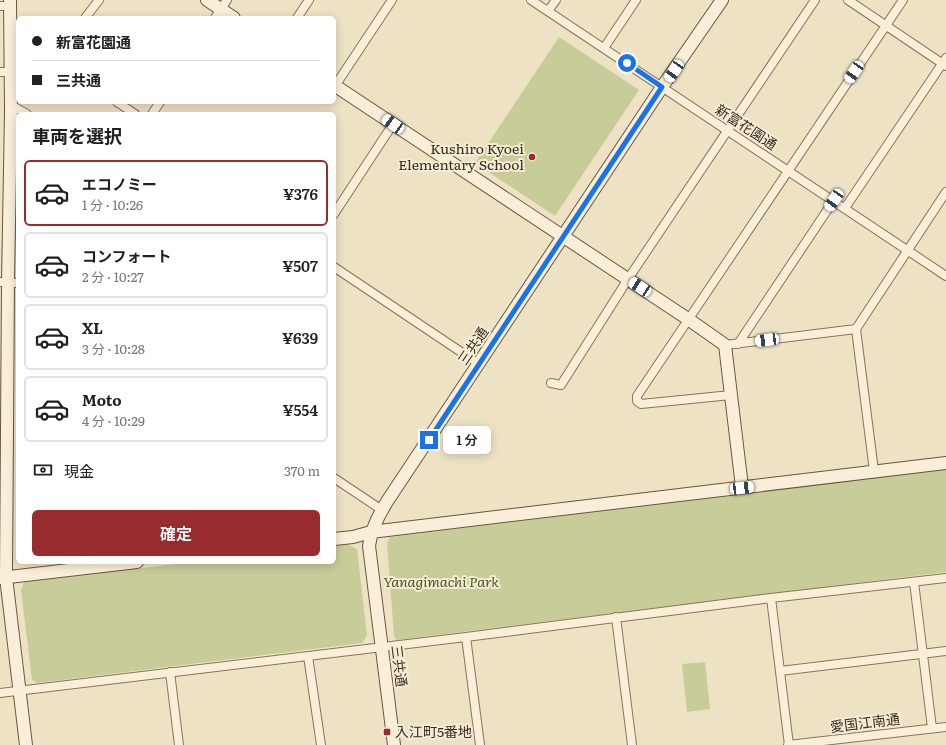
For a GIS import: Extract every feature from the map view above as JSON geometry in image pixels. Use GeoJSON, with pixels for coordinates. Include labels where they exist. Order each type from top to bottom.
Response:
{"type":"FeatureCollection","features":[{"type":"Feature","properties":{"kind":"street"},"geometry":{"type":"LineString","coordinates":[[87,16],[99,0]]}},
{"type":"Feature","properties":{"kind":"street"},"geometry":{"type":"LineString","coordinates":[[207,0],[231,16]]}},
{"type":"Feature","properties":{"kind":"street"},"geometry":{"type":"LineString","coordinates":[[298,16],[309,0]]}},
{"type":"Feature","properties":{"kind":"street"},"geometry":{"type":"LineString","coordinates":[[336,83],[392,0]]}},
{"type":"Feature","properties":{"kind":"street","name":"新富花園通"},"geometry":{"type":"LineString","coordinates":[[531,0],[789,170],[946,276]]}},
{"type":"Feature","properties":{"kind":"street"},"geometry":{"type":"LineString","coordinates":[[548,11],[556,0]]}},
{"type":"Feature","properties":{"kind":"street"},"geometry":{"type":"LineString","coordinates":[[604,48],[636,0]]}},
{"type":"Feature","properties":{"kind":"street","name":"三共通"},"geometry":{"type":"LineString","coordinates":[[394,745],[369,546],[371,532],[382,510],[662,87],[722,0]]}},
{"type":"Feature","properties":{"kind":"street"},"geometry":{"type":"LineString","coordinates":[[551,383],[561,385],[628,279],[815,0]]}},
{"type":"Feature","properties":{"kind":"street"},"geometry":{"type":"LineString","coordinates":[[845,208],[945,62],[885,26],[848,0]]}},
{"type":"Feature","properties":{"kind":"street"},"geometry":{"type":"LineString","coordinates":[[731,395],[641,404],[637,401],[637,396],[688,319],[903,0]]}},
{"type":"Feature","properties":{"kind":"street"},"geometry":{"type":"LineString","coordinates":[[7,4],[5,72],[13,97],[9,283],[4,366],[3,578],[26,745]]}},
{"type":"Feature","properties":{"kind":"street"},"geometry":{"type":"LineString","coordinates":[[336,87],[628,279],[725,345],[856,329]]}},
{"type":"Feature","properties":{"kind":"street"},"geometry":{"type":"LineString","coordinates":[[19,104],[25,112]]}},
{"type":"Feature","properties":{"kind":"street"},"geometry":{"type":"LineString","coordinates":[[120,104],[132,112]]}},
{"type":"Feature","properties":{"kind":"street"},"geometry":{"type":"LineString","coordinates":[[336,211],[393,124]]}},
{"type":"Feature","properties":{"kind":"street"},"geometry":{"type":"LineString","coordinates":[[874,472],[856,329],[946,192]]}},
{"type":"Feature","properties":{"kind":"street"},"geometry":{"type":"LineString","coordinates":[[738,344],[834,200]]}},
{"type":"Feature","properties":{"kind":"street"},"geometry":{"type":"LineString","coordinates":[[336,268],[479,364]]}},
{"type":"Feature","properties":{"kind":"street"},"geometry":{"type":"LineString","coordinates":[[725,345],[742,488]]}},
{"type":"Feature","properties":{"kind":"street"},"geometry":{"type":"LineString","coordinates":[[336,539],[353,537],[371,532],[874,472],[946,462]]}},
{"type":"Feature","properties":{"kind":"street"},"geometry":{"type":"LineString","coordinates":[[336,479],[382,510]]}},
{"type":"Feature","properties":{"kind":"street"},"geometry":{"type":"LineString","coordinates":[[3,578],[120,564]]}},
{"type":"Feature","properties":{"kind":"street"},"geometry":{"type":"LineString","coordinates":[[0,693],[381,646],[466,637],[771,598],[946,578]]}},
{"type":"Feature","properties":{"kind":"street"},"geometry":{"type":"LineString","coordinates":[[914,582],[932,728]]}},
{"type":"Feature","properties":{"kind":"street"},"geometry":{"type":"LineString","coordinates":[[771,598],[789,745]]}},
{"type":"Feature","properties":{"kind":"street"},"geometry":{"type":"LineString","coordinates":[[616,617],[632,745]]}},
{"type":"Feature","properties":{"kind":"street"},"geometry":{"type":"LineString","coordinates":[[466,637],[480,745]]}},
{"type":"Feature","properties":{"kind":"street"},"geometry":{"type":"LineString","coordinates":[[780,671],[946,651]]}},
{"type":"Feature","properties":{"kind":"street"},"geometry":{"type":"LineString","coordinates":[[308,656],[321,745]]}},
{"type":"Feature","properties":{"kind":"street"},"geometry":{"type":"LineString","coordinates":[[170,672],[179,745]]}},
{"type":"Feature","properties":{"kind":"street","name":"愛国江南通"},"geometry":{"type":"LineString","coordinates":[[789,745],[946,726]]}},
{"type":"Feature","properties":{"kind":"green space"},"geometry":{"type":"Polygon","coordinates":[[[559,37],[639,90],[555,216],[475,163],[559,37]]]}},
{"type":"Feature","properties":{"kind":"green space","name":"Yanagimachi Park"},"geometry":{"type":"Polygon","coordinates":[[[946,468],[946,572],[397,640],[394,636],[387,543],[390,537],[946,468]]]}},
{"type":"Feature","properties":{"kind":"green space","name":"Yanagimachi Park"},"geometry":{"type":"Polygon","coordinates":[[[347,544],[357,549],[367,635],[362,643],[37,683],[32,680],[21,590],[24,582],[176,564],[336,564],[336,545],[347,544]]]}},
{"type":"Feature","properties":{"kind":"green space"},"geometry":{"type":"Polygon","coordinates":[[[705,662],[710,709],[687,712],[682,664],[705,662]]]}},
{"type":"Feature","properties":{"kind":"place","name":"Kushiro Kyoei Elementary School"},"geometry":{"type":"Point","coordinates":[532,157]}},
{"type":"Feature","properties":{"kind":"place","name":"入江町5番地"},"geometry":{"type":"Point","coordinates":[387,732]}},
{"type":"Feature","properties":{"kind":"route"},"geometry":{"type":"LineString","coordinates":[[429,440],[662,87],[627,63]]}}]}
